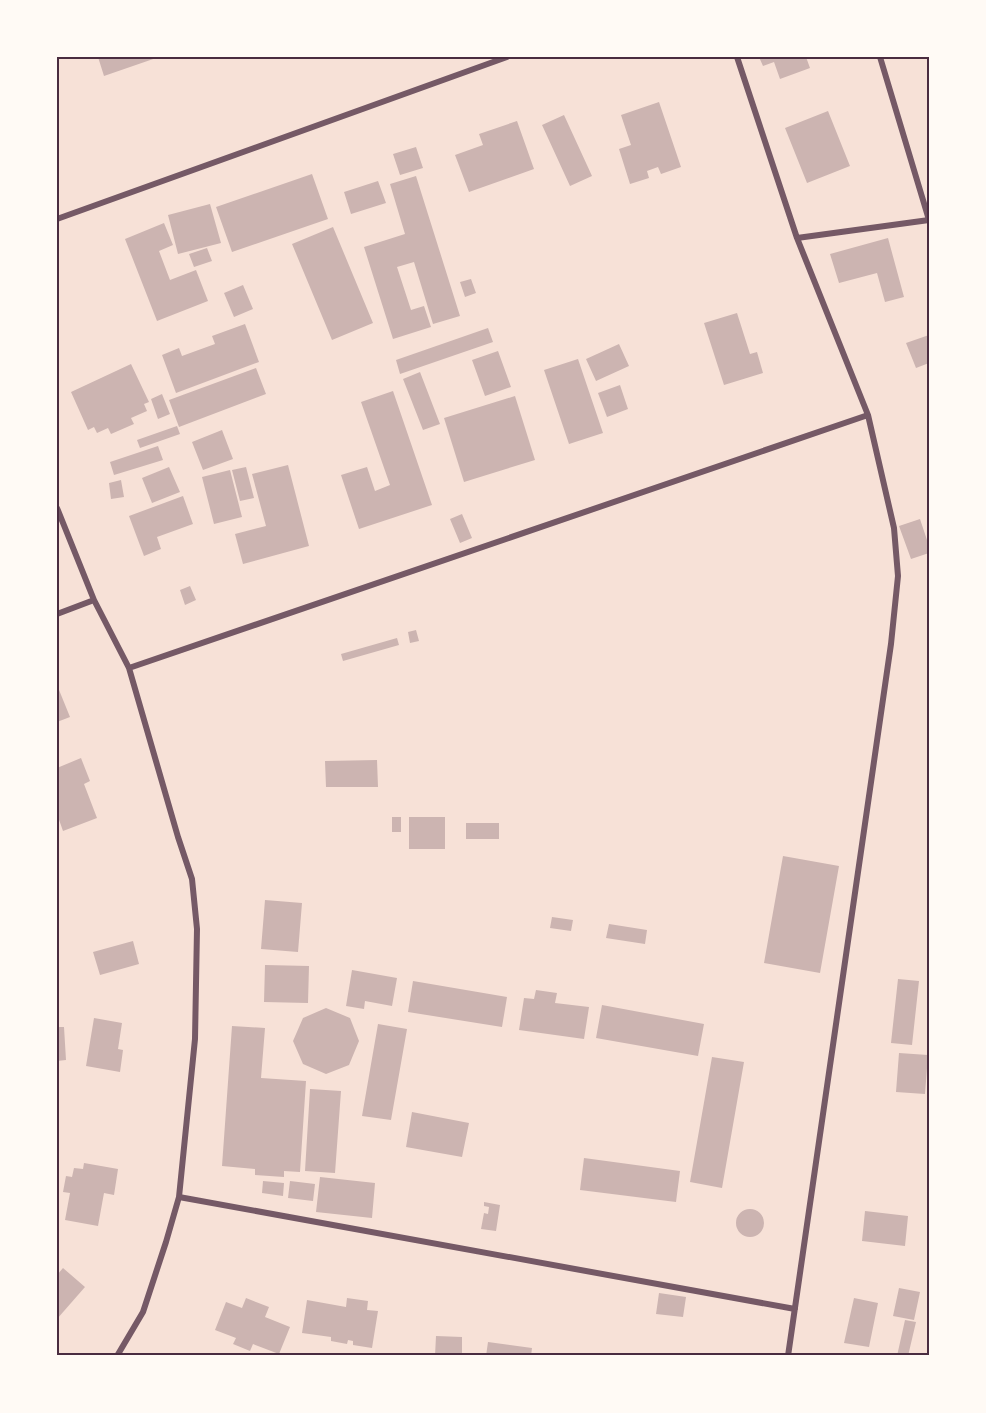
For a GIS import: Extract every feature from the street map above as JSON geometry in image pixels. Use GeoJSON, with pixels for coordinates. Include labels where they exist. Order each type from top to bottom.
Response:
{"type":"FeatureCollection","features":[{"type":"Feature","properties":{"kind":"street"},"geometry":{"type":"LineString","coordinates":[[57,219],[507,57]]}},
{"type":"Feature","properties":{"kind":"street"},"geometry":{"type":"LineString","coordinates":[[737,57],[797,238],[868,415],[894,528],[898,576],[887,668],[788,1356]]}},
{"type":"Feature","properties":{"kind":"street"},"geometry":{"type":"LineString","coordinates":[[797,238],[929,220],[880,57]]}},
{"type":"Feature","properties":{"kind":"street"},"geometry":{"type":"LineString","coordinates":[[129,668],[868,415]]}},
{"type":"Feature","properties":{"kind":"street"},"geometry":{"type":"LineString","coordinates":[[57,508],[94,600],[129,668],[192,879],[197,928],[195,1039],[179,1197],[142,1312],[117,1356]]}},
{"type":"Feature","properties":{"kind":"street"},"geometry":{"type":"LineString","coordinates":[[57,614],[94,600]]}},
{"type":"Feature","properties":{"kind":"street"},"geometry":{"type":"LineString","coordinates":[[179,1197],[795,1309]]}},
{"type":"Feature","properties":{"kind":"building"},"geometry":{"type":"Polygon","coordinates":[[[98,57],[159,57],[104,76],[98,57]]]}},
{"type":"Feature","properties":{"kind":"building"},"geometry":{"type":"Polygon","coordinates":[[[759,57],[806,57],[810,68],[780,79],[774,62],[763,66],[759,57]]]}},
{"type":"Feature","properties":{"kind":"building"},"geometry":{"type":"Polygon","coordinates":[[[659,102],[681,167],[661,174],[658,167],[647,171],[649,178],[630,184],[619,149],[631,145],[621,115],[659,102]]]}},
{"type":"Feature","properties":{"kind":"building"},"geometry":{"type":"Polygon","coordinates":[[[828,111],[850,166],[807,183],[785,128],[828,111]]]}},
{"type":"Feature","properties":{"kind":"building"},"geometry":{"type":"Polygon","coordinates":[[[564,115],[592,176],[570,186],[542,125],[564,115]]]}},
{"type":"Feature","properties":{"kind":"building"},"geometry":{"type":"Polygon","coordinates":[[[517,121],[534,169],[469,192],[455,155],[483,145],[479,134],[517,121]]]}},
{"type":"Feature","properties":{"kind":"building"},"geometry":{"type":"Polygon","coordinates":[[[416,147],[423,168],[400,175],[393,154],[416,147]]]}},
{"type":"Feature","properties":{"kind":"building"},"geometry":{"type":"Polygon","coordinates":[[[312,174],[328,219],[232,252],[216,207],[312,174]]]}},
{"type":"Feature","properties":{"kind":"building"},"geometry":{"type":"Polygon","coordinates":[[[416,176],[460,316],[433,324],[414,262],[397,267],[411,310],[424,306],[431,327],[393,339],[364,247],[405,234],[390,184],[416,176]]]}},
{"type":"Feature","properties":{"kind":"building"},"geometry":{"type":"Polygon","coordinates":[[[378,181],[386,203],[351,214],[344,192],[378,181]]]}},
{"type":"Feature","properties":{"kind":"building"},"geometry":{"type":"Polygon","coordinates":[[[210,204],[221,243],[178,254],[168,215],[210,204]]]}},
{"type":"Feature","properties":{"kind":"building"},"geometry":{"type":"Polygon","coordinates":[[[164,223],[173,245],[159,251],[170,280],[196,270],[208,301],[157,321],[125,239],[164,223]]]}},
{"type":"Feature","properties":{"kind":"building"},"geometry":{"type":"Polygon","coordinates":[[[333,227],[373,323],[332,340],[292,244],[333,227]]]}},
{"type":"Feature","properties":{"kind":"building"},"geometry":{"type":"Polygon","coordinates":[[[888,238],[904,297],[885,302],[877,273],[839,283],[830,254],[888,238]]]}},
{"type":"Feature","properties":{"kind":"building"},"geometry":{"type":"Polygon","coordinates":[[[207,248],[212,261],[194,267],[189,254],[207,248]]]}},
{"type":"Feature","properties":{"kind":"building"},"geometry":{"type":"Polygon","coordinates":[[[471,279],[476,293],[465,297],[460,282],[471,279]]]}},
{"type":"Feature","properties":{"kind":"building"},"geometry":{"type":"Polygon","coordinates":[[[243,285],[253,309],[234,317],[224,293],[243,285]]]}},
{"type":"Feature","properties":{"kind":"building"},"geometry":{"type":"Polygon","coordinates":[[[737,313],[750,354],[757,352],[763,373],[724,385],[704,323],[737,313]]]}},
{"type":"Feature","properties":{"kind":"building"},"geometry":{"type":"Polygon","coordinates":[[[245,324],[259,362],[176,393],[162,355],[179,348],[182,356],[215,344],[212,336],[245,324]]]}},
{"type":"Feature","properties":{"kind":"building"},"geometry":{"type":"Polygon","coordinates":[[[488,328],[493,342],[400,374],[396,360],[488,328]]]}},
{"type":"Feature","properties":{"kind":"building"},"geometry":{"type":"Polygon","coordinates":[[[929,335],[929,363],[916,368],[906,343],[929,335]]]}},
{"type":"Feature","properties":{"kind":"building"},"geometry":{"type":"Polygon","coordinates":[[[619,344],[629,366],[596,381],[586,359],[619,344]]]}},
{"type":"Feature","properties":{"kind":"building"},"geometry":{"type":"Polygon","coordinates":[[[498,351],[511,387],[485,396],[472,360],[498,351]]]}},
{"type":"Feature","properties":{"kind":"building"},"geometry":{"type":"Polygon","coordinates":[[[578,359],[603,433],[569,444],[544,370],[578,359]]]}},
{"type":"Feature","properties":{"kind":"building"},"geometry":{"type":"Polygon","coordinates":[[[131,364],[149,402],[144,404],[147,411],[131,418],[134,424],[111,434],[108,428],[97,433],[94,427],[88,430],[71,392],[131,364]]]}},
{"type":"Feature","properties":{"kind":"building"},"geometry":{"type":"Polygon","coordinates":[[[256,368],[266,394],[179,427],[169,400],[256,368]]]}},
{"type":"Feature","properties":{"kind":"building"},"geometry":{"type":"Polygon","coordinates":[[[420,372],[440,424],[423,430],[403,379],[420,372]]]}},
{"type":"Feature","properties":{"kind":"building"},"geometry":{"type":"Polygon","coordinates":[[[620,385],[628,409],[607,417],[598,393],[620,385]]]}},
{"type":"Feature","properties":{"kind":"building"},"geometry":{"type":"Polygon","coordinates":[[[393,391],[432,505],[359,529],[341,475],[367,467],[375,491],[390,485],[361,402],[393,391]]]}},
{"type":"Feature","properties":{"kind":"building"},"geometry":{"type":"Polygon","coordinates":[[[162,394],[170,414],[158,419],[151,399],[162,394]]]}},
{"type":"Feature","properties":{"kind":"building"},"geometry":{"type":"Polygon","coordinates":[[[515,396],[535,460],[464,482],[444,418],[515,396]]]}},
{"type":"Feature","properties":{"kind":"building"},"geometry":{"type":"Polygon","coordinates":[[[177,426],[180,434],[140,448],[137,440],[177,426]]]}},
{"type":"Feature","properties":{"kind":"building"},"geometry":{"type":"Polygon","coordinates":[[[222,430],[233,459],[203,470],[192,442],[222,430]]]}},
{"type":"Feature","properties":{"kind":"building"},"geometry":{"type":"Polygon","coordinates":[[[158,446],[163,460],[114,475],[110,462],[158,446]]]}},
{"type":"Feature","properties":{"kind":"building"},"geometry":{"type":"Polygon","coordinates":[[[288,465],[309,546],[243,564],[235,534],[266,526],[252,474],[288,465]]]}},
{"type":"Feature","properties":{"kind":"building"},"geometry":{"type":"Polygon","coordinates":[[[169,467],[180,492],[152,503],[142,478],[169,467]]]}},
{"type":"Feature","properties":{"kind":"building"},"geometry":{"type":"Polygon","coordinates":[[[246,467],[254,498],[240,501],[232,470],[246,467]]]}},
{"type":"Feature","properties":{"kind":"building"},"geometry":{"type":"Polygon","coordinates":[[[230,470],[242,517],[214,524],[202,477],[230,470]]]}},
{"type":"Feature","properties":{"kind":"building"},"geometry":{"type":"Polygon","coordinates":[[[121,480],[124,497],[111,499],[109,483],[121,480]]]}},
{"type":"Feature","properties":{"kind":"building"},"geometry":{"type":"Polygon","coordinates":[[[183,496],[193,524],[157,537],[161,549],[144,556],[129,516],[183,496]]]}},
{"type":"Feature","properties":{"kind":"building"},"geometry":{"type":"Polygon","coordinates":[[[462,514],[472,538],[460,543],[450,519],[462,514]]]}},
{"type":"Feature","properties":{"kind":"building"},"geometry":{"type":"Polygon","coordinates":[[[920,519],[929,553],[911,559],[899,526],[920,519]]]}},
{"type":"Feature","properties":{"kind":"building"},"geometry":{"type":"Polygon","coordinates":[[[190,586],[196,600],[185,605],[180,590],[190,586]]]}},
{"type":"Feature","properties":{"kind":"building"},"geometry":{"type":"Polygon","coordinates":[[[416,630],[419,641],[410,643],[408,632],[416,630]]]}},
{"type":"Feature","properties":{"kind":"building"},"geometry":{"type":"Polygon","coordinates":[[[397,638],[399,645],[343,661],[341,654],[397,638]]]}},
{"type":"Feature","properties":{"kind":"building"},"geometry":{"type":"Polygon","coordinates":[[[57,685],[70,717],[57,722],[57,685]]]}},
{"type":"Feature","properties":{"kind":"building"},"geometry":{"type":"Polygon","coordinates":[[[81,758],[90,781],[84,784],[97,818],[63,831],[57,814],[57,768],[81,758]]]}},
{"type":"Feature","properties":{"kind":"building"},"geometry":{"type":"Polygon","coordinates":[[[377,760],[378,787],[326,787],[325,761],[377,760]]]}},
{"type":"Feature","properties":{"kind":"building"},"geometry":{"type":"Polygon","coordinates":[[[392,817],[401,817],[401,832],[392,832],[392,817]]]}},
{"type":"Feature","properties":{"kind":"building"},"geometry":{"type":"Polygon","coordinates":[[[409,817],[445,817],[445,849],[409,849],[409,817]]]}},
{"type":"Feature","properties":{"kind":"building"},"geometry":{"type":"Polygon","coordinates":[[[466,823],[499,823],[499,839],[466,839],[466,823]]]}},
{"type":"Feature","properties":{"kind":"building"},"geometry":{"type":"Polygon","coordinates":[[[783,856],[839,866],[820,973],[764,963],[783,856]]]}},
{"type":"Feature","properties":{"kind":"building"},"geometry":{"type":"Polygon","coordinates":[[[265,900],[302,903],[298,952],[261,949],[265,900]]]}},
{"type":"Feature","properties":{"kind":"building"},"geometry":{"type":"Polygon","coordinates":[[[552,917],[573,920],[571,931],[550,928],[552,917]]]}},
{"type":"Feature","properties":{"kind":"building"},"geometry":{"type":"Polygon","coordinates":[[[609,924],[647,930],[645,944],[606,938],[609,924]]]}},
{"type":"Feature","properties":{"kind":"building"},"geometry":{"type":"Polygon","coordinates":[[[133,941],[139,964],[100,975],[93,952],[133,941]]]}},
{"type":"Feature","properties":{"kind":"building"},"geometry":{"type":"Polygon","coordinates":[[[265,965],[309,966],[308,1003],[264,1002],[265,965]]]}},
{"type":"Feature","properties":{"kind":"building"},"geometry":{"type":"Polygon","coordinates":[[[352,970],[397,978],[392,1006],[365,1001],[364,1009],[346,1006],[352,970]]]}},
{"type":"Feature","properties":{"kind":"building"},"geometry":{"type":"Polygon","coordinates":[[[898,979],[919,981],[912,1045],[891,1043],[898,979]]]}},
{"type":"Feature","properties":{"kind":"building"},"geometry":{"type":"Polygon","coordinates":[[[413,981],[507,997],[502,1027],[408,1012],[413,981]]]}},
{"type":"Feature","properties":{"kind":"building"},"geometry":{"type":"Polygon","coordinates":[[[536,990],[557,993],[555,1003],[589,1007],[584,1039],[519,1030],[524,998],[534,999],[536,990]]]}},
{"type":"Feature","properties":{"kind":"building"},"geometry":{"type":"Polygon","coordinates":[[[602,1005],[704,1024],[698,1056],[596,1038],[602,1005]]]}},
{"type":"Feature","properties":{"kind":"building"},"geometry":{"type":"Polygon","coordinates":[[[326,1008],[350,1018],[359,1041],[349,1065],[326,1074],[303,1064],[293,1041],[303,1018],[326,1008]]]}},
{"type":"Feature","properties":{"kind":"building"},"geometry":{"type":"Polygon","coordinates":[[[94,1018],[122,1023],[118,1049],[123,1050],[120,1072],[86,1066],[94,1018]]]}},
{"type":"Feature","properties":{"kind":"building"},"geometry":{"type":"Polygon","coordinates":[[[378,1024],[407,1029],[391,1120],[362,1116],[378,1024]]]}},
{"type":"Feature","properties":{"kind":"building"},"geometry":{"type":"Polygon","coordinates":[[[232,1026],[265,1028],[261,1078],[306,1081],[300,1172],[284,1171],[284,1177],[255,1175],[255,1169],[222,1166],[232,1026]]]}},
{"type":"Feature","properties":{"kind":"building"},"geometry":{"type":"Polygon","coordinates":[[[57,1027],[64,1027],[66,1060],[57,1061],[57,1027]]]}},
{"type":"Feature","properties":{"kind":"building"},"geometry":{"type":"Polygon","coordinates":[[[899,1053],[928,1055],[925,1094],[896,1092],[899,1053]]]}},
{"type":"Feature","properties":{"kind":"building"},"geometry":{"type":"Polygon","coordinates":[[[712,1057],[744,1062],[722,1188],[690,1182],[712,1057]]]}},
{"type":"Feature","properties":{"kind":"building"},"geometry":{"type":"Polygon","coordinates":[[[310,1089],[341,1091],[335,1173],[305,1171],[310,1089]]]}},
{"type":"Feature","properties":{"kind":"building"},"geometry":{"type":"Polygon","coordinates":[[[412,1112],[469,1123],[462,1157],[406,1147],[412,1112]]]}},
{"type":"Feature","properties":{"kind":"building"},"geometry":{"type":"Polygon","coordinates":[[[584,1158],[680,1171],[676,1202],[580,1190],[584,1158]]]}},
{"type":"Feature","properties":{"kind":"building"},"geometry":{"type":"Polygon","coordinates":[[[84,1163],[118,1169],[114,1195],[104,1193],[98,1226],[65,1220],[70,1193],[63,1192],[66,1176],[72,1177],[74,1168],[83,1169],[84,1163]]]}},
{"type":"Feature","properties":{"kind":"building"},"geometry":{"type":"Polygon","coordinates":[[[320,1177],[375,1183],[372,1218],[316,1212],[320,1177]]]}},
{"type":"Feature","properties":{"kind":"building"},"geometry":{"type":"Polygon","coordinates":[[[263,1181],[284,1183],[283,1196],[262,1193],[263,1181]]]}},
{"type":"Feature","properties":{"kind":"building"},"geometry":{"type":"Polygon","coordinates":[[[290,1181],[315,1184],[313,1201],[288,1198],[290,1181]]]}},
{"type":"Feature","properties":{"kind":"building"},"geometry":{"type":"Polygon","coordinates":[[[484,1202],[500,1205],[496,1231],[481,1229],[484,1213],[488,1214],[489,1207],[484,1206],[484,1202]]]}},
{"type":"Feature","properties":{"kind":"building"},"geometry":{"type":"Polygon","coordinates":[[[750,1209],[760,1213],[764,1223],[760,1233],[750,1237],[740,1233],[736,1223],[740,1213],[750,1209]]]}},
{"type":"Feature","properties":{"kind":"building"},"geometry":{"type":"Polygon","coordinates":[[[865,1211],[908,1216],[905,1246],[862,1241],[865,1211]]]}},
{"type":"Feature","properties":{"kind":"building"},"geometry":{"type":"Polygon","coordinates":[[[63,1268],[85,1287],[57,1319],[57,1275],[63,1268]]]}},
{"type":"Feature","properties":{"kind":"building"},"geometry":{"type":"Polygon","coordinates":[[[899,1288],[920,1292],[914,1320],[893,1316],[899,1288]]]}},
{"type":"Feature","properties":{"kind":"building"},"geometry":{"type":"Polygon","coordinates":[[[659,1293],[686,1297],[683,1317],[656,1314],[659,1293]]]}},
{"type":"Feature","properties":{"kind":"building"},"geometry":{"type":"Polygon","coordinates":[[[246,1298],[269,1307],[265,1317],[290,1327],[279,1354],[253,1344],[250,1351],[233,1344],[236,1338],[215,1330],[226,1302],[242,1308],[246,1298]]]}},
{"type":"Feature","properties":{"kind":"building"},"geometry":{"type":"Polygon","coordinates":[[[347,1298],[368,1301],[367,1310],[378,1311],[372,1348],[353,1345],[353,1341],[348,1340],[347,1344],[331,1341],[331,1337],[302,1333],[307,1300],[346,1307],[347,1298]]]}},
{"type":"Feature","properties":{"kind":"building"},"geometry":{"type":"Polygon","coordinates":[[[854,1298],[878,1303],[869,1347],[844,1343],[854,1298]]]}},
{"type":"Feature","properties":{"kind":"building"},"geometry":{"type":"Polygon","coordinates":[[[905,1320],[916,1322],[908,1356],[897,1356],[905,1320]]]}},
{"type":"Feature","properties":{"kind":"building"},"geometry":{"type":"Polygon","coordinates":[[[436,1336],[462,1337],[462,1356],[435,1356],[436,1336]]]}},
{"type":"Feature","properties":{"kind":"building"},"geometry":{"type":"Polygon","coordinates":[[[488,1342],[532,1348],[531,1356],[486,1356],[488,1342]]]}}]}
